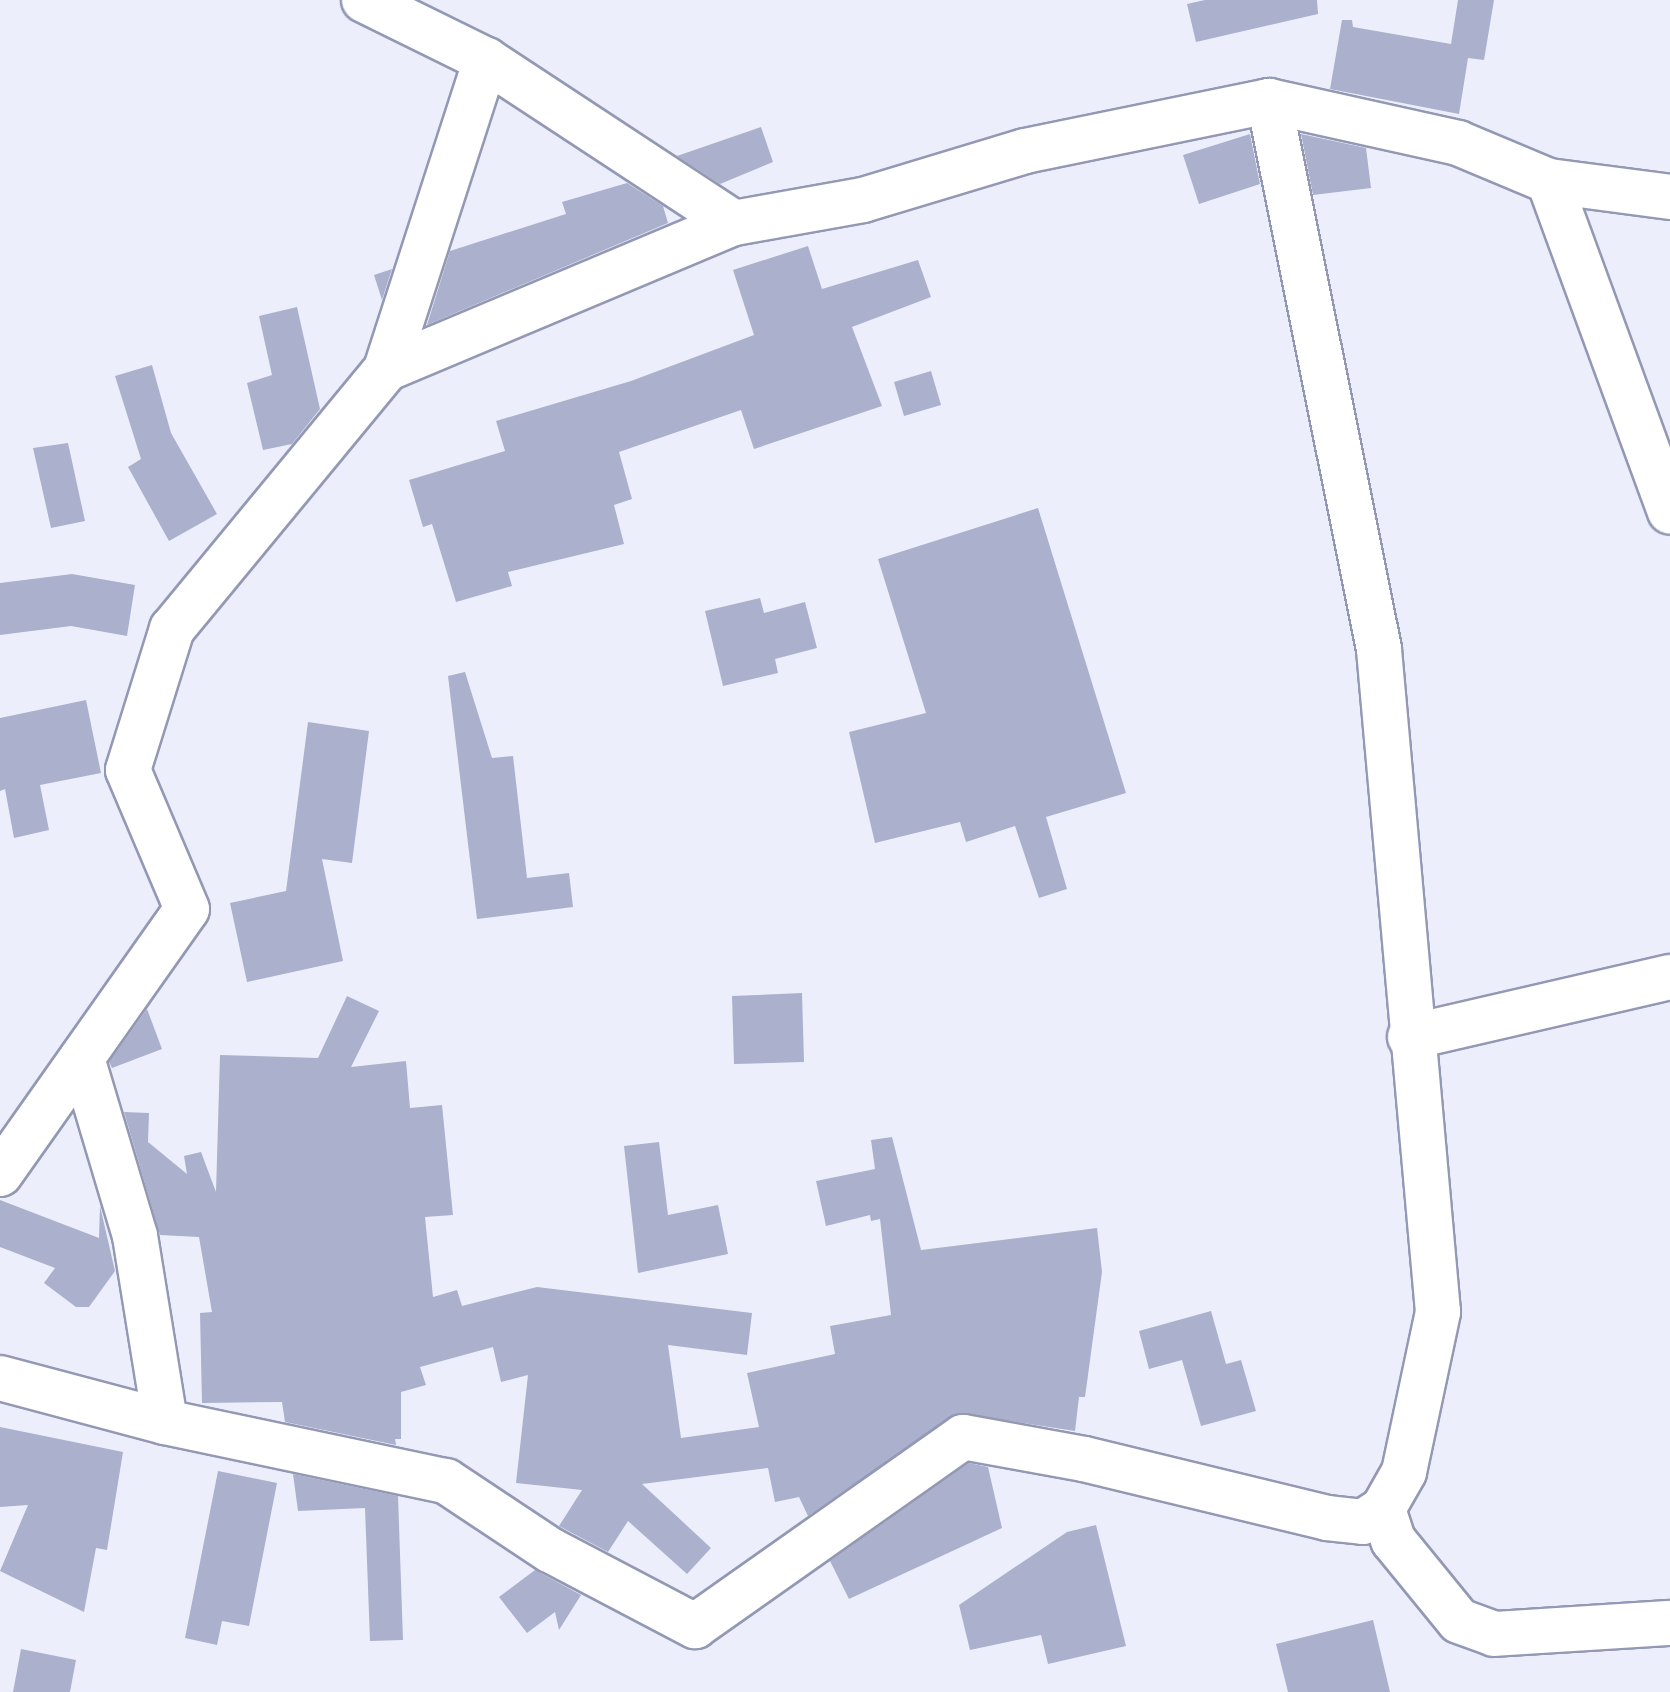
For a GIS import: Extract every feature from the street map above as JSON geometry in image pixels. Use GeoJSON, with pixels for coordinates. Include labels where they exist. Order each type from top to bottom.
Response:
{"type":"FeatureCollection","features":[{"type":"Feature","properties":{"kind":"street"},"geometry":{"type":"LineString","coordinates":[[364,0],[486,60],[734,223]]}},
{"type":"Feature","properties":{"kind":"street"},"geometry":{"type":"LineString","coordinates":[[0,1174],[187,909],[128,770],[172,629],[386,369],[486,60]]}},
{"type":"Feature","properties":{"kind":"street"},"geometry":{"type":"LineString","coordinates":[[386,369],[734,223],[863,200],[1025,151],[1269,101],[1458,143],[1549,181],[1670,197]]}},
{"type":"Feature","properties":{"kind":"street"},"geometry":{"type":"LineString","coordinates":[[0,1378],[165,1422],[446,1481],[550,1550],[695,1626],[963,1437],[1084,1459],[1327,1518],[1363,1522],[1383,1509],[1404,1472],[1438,1312],[1410,1037],[1379,649],[1269,101]]}},
{"type":"Feature","properties":{"kind":"street"},"geometry":{"type":"LineString","coordinates":[[1549,181],[1670,512]]}},
{"type":"Feature","properties":{"kind":"street"},"geometry":{"type":"LineString","coordinates":[[1410,1037],[1670,977]]}},
{"type":"Feature","properties":{"kind":"street"},"geometry":{"type":"LineString","coordinates":[[82,1058],[135,1236],[165,1422]]}},
{"type":"Feature","properties":{"kind":"street"},"geometry":{"type":"LineString","coordinates":[[1383,1509],[1393,1540],[1459,1621],[1494,1634],[1670,1623]]}},
{"type":"Feature","properties":{"kind":"building"},"geometry":{"type":"Polygon","coordinates":[[[1205,0],[1317,0],[1318,14],[1196,42],[1187,4],[1205,0]]]}},
{"type":"Feature","properties":{"kind":"building"},"geometry":{"type":"Polygon","coordinates":[[[1458,0],[1494,0],[1484,60],[1468,58],[1459,114],[1330,89],[1342,20],[1352,20],[1353,27],[1451,44],[1458,0]]]}},
{"type":"Feature","properties":{"kind":"building"},"geometry":{"type":"Polygon","coordinates":[[[761,127],[773,162],[720,184],[677,156],[761,127]]]}},
{"type":"Feature","properties":{"kind":"building"},"geometry":{"type":"Polygon","coordinates":[[[1250,134],[1260,184],[1199,204],[1183,155],[1250,134]]]}},
{"type":"Feature","properties":{"kind":"building"},"geometry":{"type":"Polygon","coordinates":[[[1301,134],[1366,148],[1371,188],[1313,195],[1301,134]]]}},
{"type":"Feature","properties":{"kind":"building"},"geometry":{"type":"Polygon","coordinates":[[[627,183],[663,206],[668,223],[427,325],[450,251],[566,214],[562,202],[627,183]]]}},
{"type":"Feature","properties":{"kind":"building"},"geometry":{"type":"Polygon","coordinates":[[[808,246],[822,289],[918,260],[931,297],[852,327],[882,406],[754,449],[741,410],[619,452],[632,499],[614,505],[624,544],[508,572],[512,586],[456,602],[432,524],[423,527],[409,480],[505,451],[496,421],[631,381],[754,335],[733,270],[808,246]]]}},
{"type":"Feature","properties":{"kind":"building"},"geometry":{"type":"Polygon","coordinates":[[[392,269],[382,300],[374,275],[392,269]]]}},
{"type":"Feature","properties":{"kind":"building"},"geometry":{"type":"Polygon","coordinates":[[[297,307],[320,409],[292,444],[263,450],[247,383],[272,375],[259,316],[297,307]]]}},
{"type":"Feature","properties":{"kind":"building"},"geometry":{"type":"Polygon","coordinates":[[[152,365],[171,433],[217,514],[169,541],[128,467],[141,459],[115,376],[152,365]]]}},
{"type":"Feature","properties":{"kind":"building"},"geometry":{"type":"Polygon","coordinates":[[[931,371],[941,405],[904,416],[894,382],[931,371]]]}},
{"type":"Feature","properties":{"kind":"building"},"geometry":{"type":"Polygon","coordinates":[[[68,443],[85,521],[51,528],[33,448],[68,443]]]}},
{"type":"Feature","properties":{"kind":"building"},"geometry":{"type":"Polygon","coordinates":[[[1038,508],[1126,793],[1046,817],[1067,889],[1039,898],[1015,826],[966,842],[960,822],[875,843],[849,732],[926,713],[878,559],[1038,508]]]}},
{"type":"Feature","properties":{"kind":"building"},"geometry":{"type":"Polygon","coordinates":[[[72,574],[135,585],[127,636],[71,626],[0,635],[0,583],[72,574]]]}},
{"type":"Feature","properties":{"kind":"building"},"geometry":{"type":"Polygon","coordinates":[[[760,598],[764,613],[805,602],[817,648],[775,659],[778,673],[723,686],[705,611],[760,598]]]}},
{"type":"Feature","properties":{"kind":"building"},"geometry":{"type":"Polygon","coordinates":[[[465,672],[492,758],[513,756],[527,878],[569,873],[573,907],[477,919],[448,676],[465,672]]]}},
{"type":"Feature","properties":{"kind":"building"},"geometry":{"type":"Polygon","coordinates":[[[86,700],[101,773],[40,785],[49,830],[14,838],[5,789],[0,791],[0,718],[86,700]]]}},
{"type":"Feature","properties":{"kind":"building"},"geometry":{"type":"Polygon","coordinates":[[[308,722],[369,731],[352,863],[322,859],[343,961],[247,982],[230,903],[286,891],[308,722]]]}},
{"type":"Feature","properties":{"kind":"building"},"geometry":{"type":"Polygon","coordinates":[[[802,993],[804,1062],[734,1064],[732,996],[802,993]]]}},
{"type":"Feature","properties":{"kind":"building"},"geometry":{"type":"Polygon","coordinates":[[[347,996],[379,1011],[351,1067],[406,1061],[410,1108],[442,1105],[453,1215],[425,1217],[433,1297],[457,1290],[462,1306],[537,1287],[752,1313],[747,1355],[668,1345],[681,1438],[759,1427],[747,1373],[835,1354],[830,1326],[891,1315],[880,1219],[871,1221],[870,1215],[826,1226],[816,1181],[875,1169],[871,1140],[892,1137],[921,1250],[1097,1228],[1102,1272],[1085,1397],[1079,1397],[1075,1431],[957,1413],[808,1516],[799,1497],[775,1502],[768,1468],[642,1484],[711,1548],[687,1574],[628,1521],[608,1552],[559,1526],[582,1490],[516,1483],[528,1375],[501,1382],[493,1347],[420,1367],[426,1385],[401,1392],[401,1439],[395,1439],[396,1445],[285,1422],[282,1402],[202,1403],[200,1313],[212,1312],[199,1237],[160,1235],[124,1112],[149,1113],[148,1142],[187,1174],[184,1156],[201,1152],[216,1192],[220,1055],[318,1058],[347,996]]]}},
{"type":"Feature","properties":{"kind":"building"},"geometry":{"type":"Polygon","coordinates":[[[147,1009],[162,1049],[112,1068],[109,1062],[147,1009]]]}},
{"type":"Feature","properties":{"kind":"building"},"geometry":{"type":"Polygon","coordinates":[[[659,1142],[668,1215],[718,1205],[728,1254],[638,1273],[624,1146],[659,1142]]]}},
{"type":"Feature","properties":{"kind":"building"},"geometry":{"type":"Polygon","coordinates":[[[0,1200],[99,1238],[100,1206],[115,1271],[89,1307],[76,1307],[44,1283],[55,1268],[0,1247],[0,1200]]]}},
{"type":"Feature","properties":{"kind":"building"},"geometry":{"type":"Polygon","coordinates":[[[1211,1311],[1226,1364],[1241,1360],[1256,1411],[1201,1426],[1182,1360],[1149,1369],[1139,1331],[1211,1311]]]}},
{"type":"Feature","properties":{"kind":"building"},"geometry":{"type":"Polygon","coordinates":[[[0,1427],[123,1452],[107,1550],[96,1548],[84,1612],[0,1571],[28,1505],[0,1507],[0,1427]]]}},
{"type":"Feature","properties":{"kind":"building"},"geometry":{"type":"Polygon","coordinates":[[[969,1463],[988,1467],[1002,1528],[849,1599],[830,1561],[969,1463]]]}},
{"type":"Feature","properties":{"kind":"building"},"geometry":{"type":"Polygon","coordinates":[[[218,1471],[277,1483],[249,1626],[222,1621],[217,1645],[185,1638],[218,1471]]]}},
{"type":"Feature","properties":{"kind":"building"},"geometry":{"type":"Polygon","coordinates":[[[293,1474],[398,1496],[403,1640],[370,1641],[365,1508],[298,1511],[293,1474]]]}},
{"type":"Feature","properties":{"kind":"building"},"geometry":{"type":"Polygon","coordinates":[[[1096,1525],[1126,1646],[1048,1664],[1041,1635],[970,1650],[959,1605],[1067,1532],[1096,1525]]]}},
{"type":"Feature","properties":{"kind":"building"},"geometry":{"type":"Polygon","coordinates":[[[535,1570],[581,1595],[559,1630],[555,1612],[527,1633],[499,1597],[535,1570]]]}},
{"type":"Feature","properties":{"kind":"building"},"geometry":{"type":"Polygon","coordinates":[[[1373,1620],[1390,1692],[1288,1692],[1276,1644],[1373,1620]]]}},
{"type":"Feature","properties":{"kind":"building"},"geometry":{"type":"Polygon","coordinates":[[[21,1649],[76,1660],[70,1692],[13,1692],[21,1649]]]}}]}
